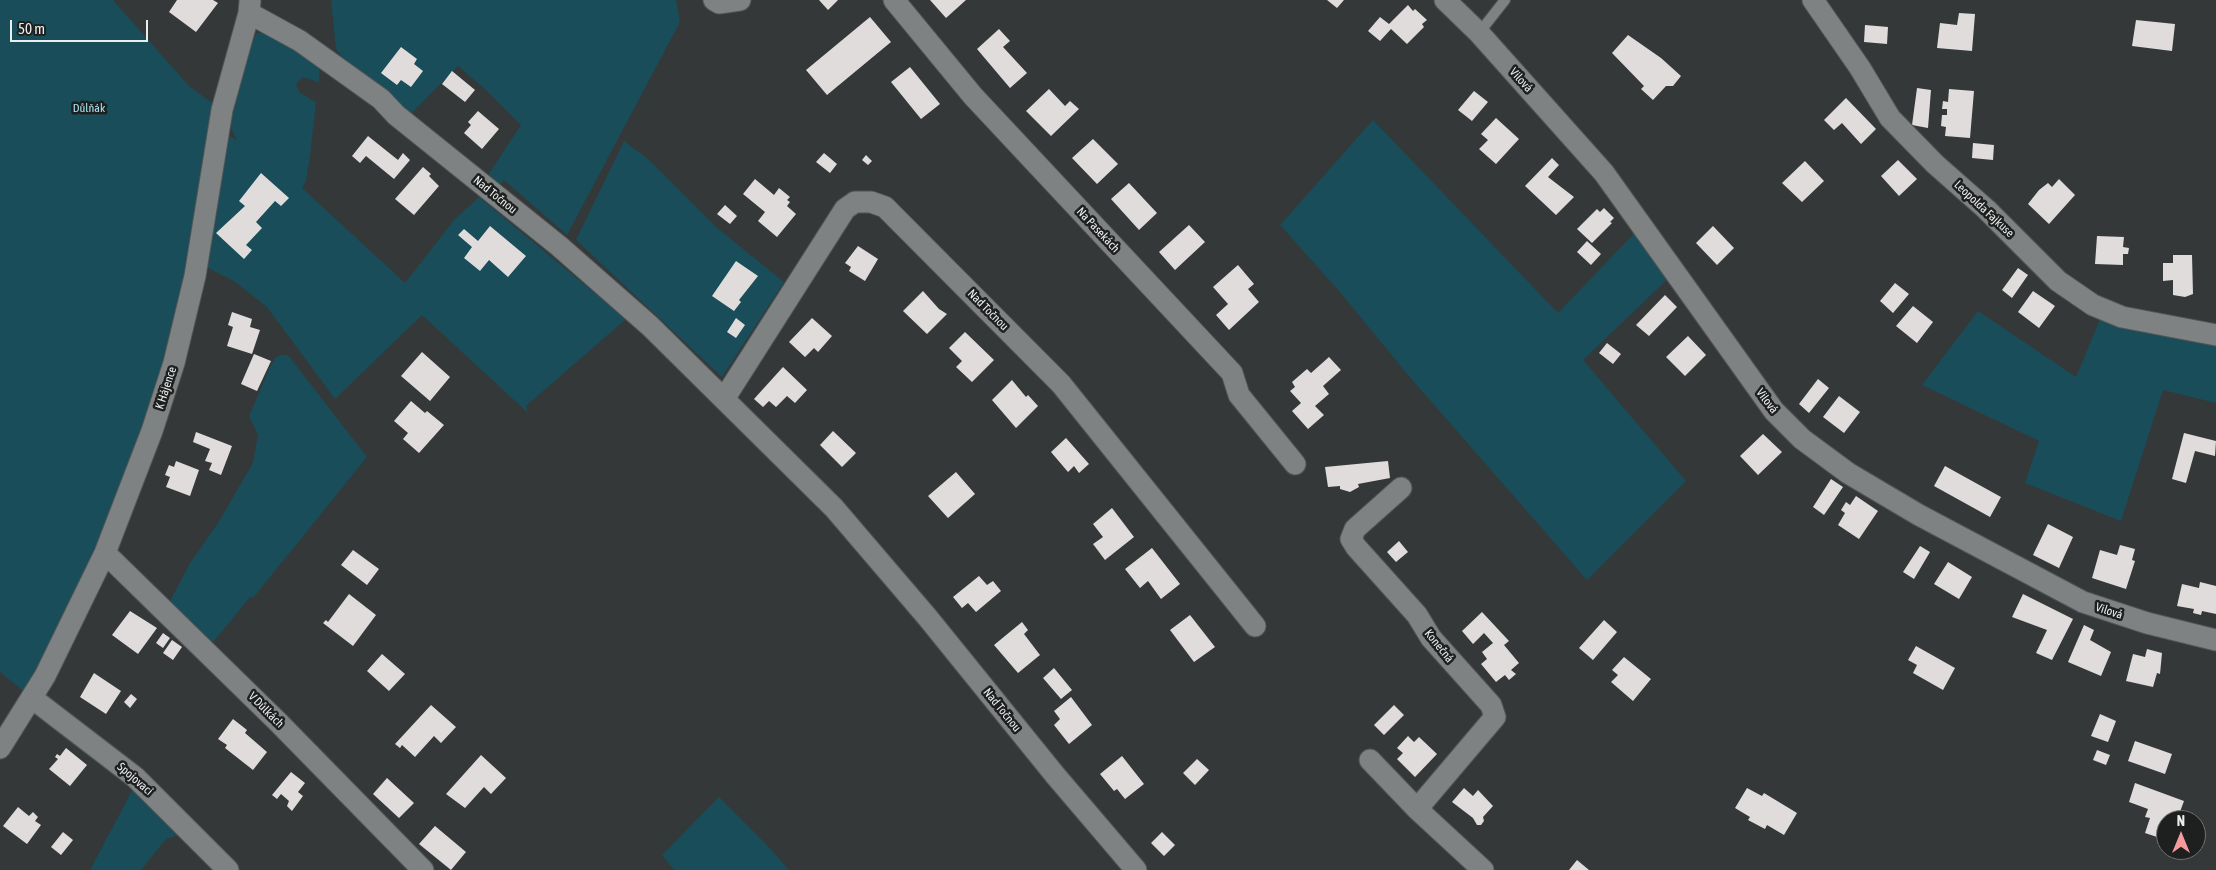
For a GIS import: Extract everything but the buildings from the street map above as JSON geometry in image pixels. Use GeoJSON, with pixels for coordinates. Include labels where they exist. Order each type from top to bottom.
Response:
{"type":"FeatureCollection","features":[{"type":"Feature","properties":{"kind":"street"},"geometry":{"type":"LineString","coordinates":[[714,0],[719,3],[740,0]]}},
{"type":"Feature","properties":{"kind":"street","name":"Na Pasekách"},"geometry":{"type":"LineString","coordinates":[[894,0],[973,96],[1232,373],[1239,395],[1295,464]]}},
{"type":"Feature","properties":{"kind":"street","name":"Vilová"},"geometry":{"type":"LineString","coordinates":[[1444,0],[1479,33],[1604,173],[1774,411],[1802,439],[1848,472],[1911,510],[2083,602],[2147,623],[2216,640]]}},
{"type":"Feature","properties":{"kind":"street","name":"Leopolda Fajkuse"},"geometry":{"type":"LineString","coordinates":[[1813,0],[1860,68],[1890,118],[1935,164],[1986,209],[2058,281],[2093,305],[2122,317],[2216,336]]}},
{"type":"Feature","properties":{"kind":"street","name":"Nad Točnou"},"geometry":{"type":"LineString","coordinates":[[250,6],[381,99],[396,115],[559,246],[650,326],[834,508],[928,618],[1055,776],[1136,870]]}},
{"type":"Feature","properties":{"kind":"street","name":"K Hájence"},"geometry":{"type":"LineString","coordinates":[[0,748],[32,698],[105,553],[152,431],[174,363],[195,276],[222,110],[250,6]]}},
{"type":"Feature","properties":{"kind":"street","name":"Nad Točnou"},"geometry":{"type":"LineString","coordinates":[[724,399],[845,209],[855,202],[871,202],[885,207],[1061,384],[1255,626]]}},
{"type":"Feature","properties":{"kind":"street","name":"Konečná"},"geometry":{"type":"LineString","coordinates":[[1401,488],[1355,529],[1351,538],[1356,547],[1417,615],[1431,638],[1491,705],[1495,717],[1417,809]]}},
{"type":"Feature","properties":{"kind":"street","name":"V Důlkách"},"geometry":{"type":"LineString","coordinates":[[105,553],[278,722],[423,870]]}},
{"type":"Feature","properties":{"kind":"street","name":"Spojovací"},"geometry":{"type":"LineString","coordinates":[[32,698],[135,777],[228,870]]}},
{"type":"Feature","properties":{"kind":"street"},"geometry":{"type":"LineString","coordinates":[[1370,760],[1417,809],[1482,870]]}},
{"type":"Feature","properties":{"kind":"lane"},"geometry":{"type":"LineString","coordinates":[[1479,33],[1504,0]]}},
{"type":"Feature","properties":{"kind":"green space","name":"Důlňák"},"geometry":{"type":"Polygon","coordinates":[[[0,0],[113,0],[189,86],[222,110],[152,431],[32,698],[0,672],[0,0]]]}},
{"type":"Feature","properties":{"kind":"green space"},"geometry":{"type":"Polygon","coordinates":[[[331,0],[676,0],[680,22],[567,235],[504,180],[498,187],[488,175],[521,125],[486,90],[458,66],[411,114],[344,60],[336,49],[331,0]]]}},
{"type":"Feature","properties":{"kind":"green space"},"geometry":{"type":"Polygon","coordinates":[[[263,32],[320,64],[319,82],[302,77],[296,85],[300,93],[316,102],[306,181],[302,188],[405,283],[454,220],[479,197],[626,319],[526,406],[528,413],[422,315],[335,399],[267,307],[234,281],[204,266],[227,135],[237,140],[230,126],[231,114],[251,44],[256,34],[263,32]]]}},
{"type":"Feature","properties":{"kind":"green space"},"geometry":{"type":"Polygon","coordinates":[[[1373,120],[1558,313],[1643,224],[1676,271],[1583,360],[1686,481],[1587,580],[1280,225],[1373,120]]]}},
{"type":"Feature","properties":{"kind":"green space"},"geometry":{"type":"Polygon","coordinates":[[[624,141],[649,160],[716,227],[784,282],[722,377],[576,240],[624,141]]]}},
{"type":"Feature","properties":{"kind":"green space"},"geometry":{"type":"Polygon","coordinates":[[[1978,311],[2076,377],[2101,317],[2216,342],[2216,403],[2163,390],[2121,521],[2025,483],[2039,441],[1922,385],[1978,311]]]}},
{"type":"Feature","properties":{"kind":"green space"},"geometry":{"type":"Polygon","coordinates":[[[288,355],[367,457],[253,598],[251,596],[214,641],[210,641],[169,603],[190,563],[218,523],[253,463],[258,435],[249,416],[270,367],[276,357],[288,355]]]}},
{"type":"Feature","properties":{"kind":"green space"},"geometry":{"type":"Polygon","coordinates":[[[135,785],[184,837],[175,836],[166,839],[141,870],[90,870],[135,785]]]}},
{"type":"Feature","properties":{"kind":"green space"},"geometry":{"type":"Polygon","coordinates":[[[719,797],[789,870],[674,870],[662,855],[719,797]]]}}]}
